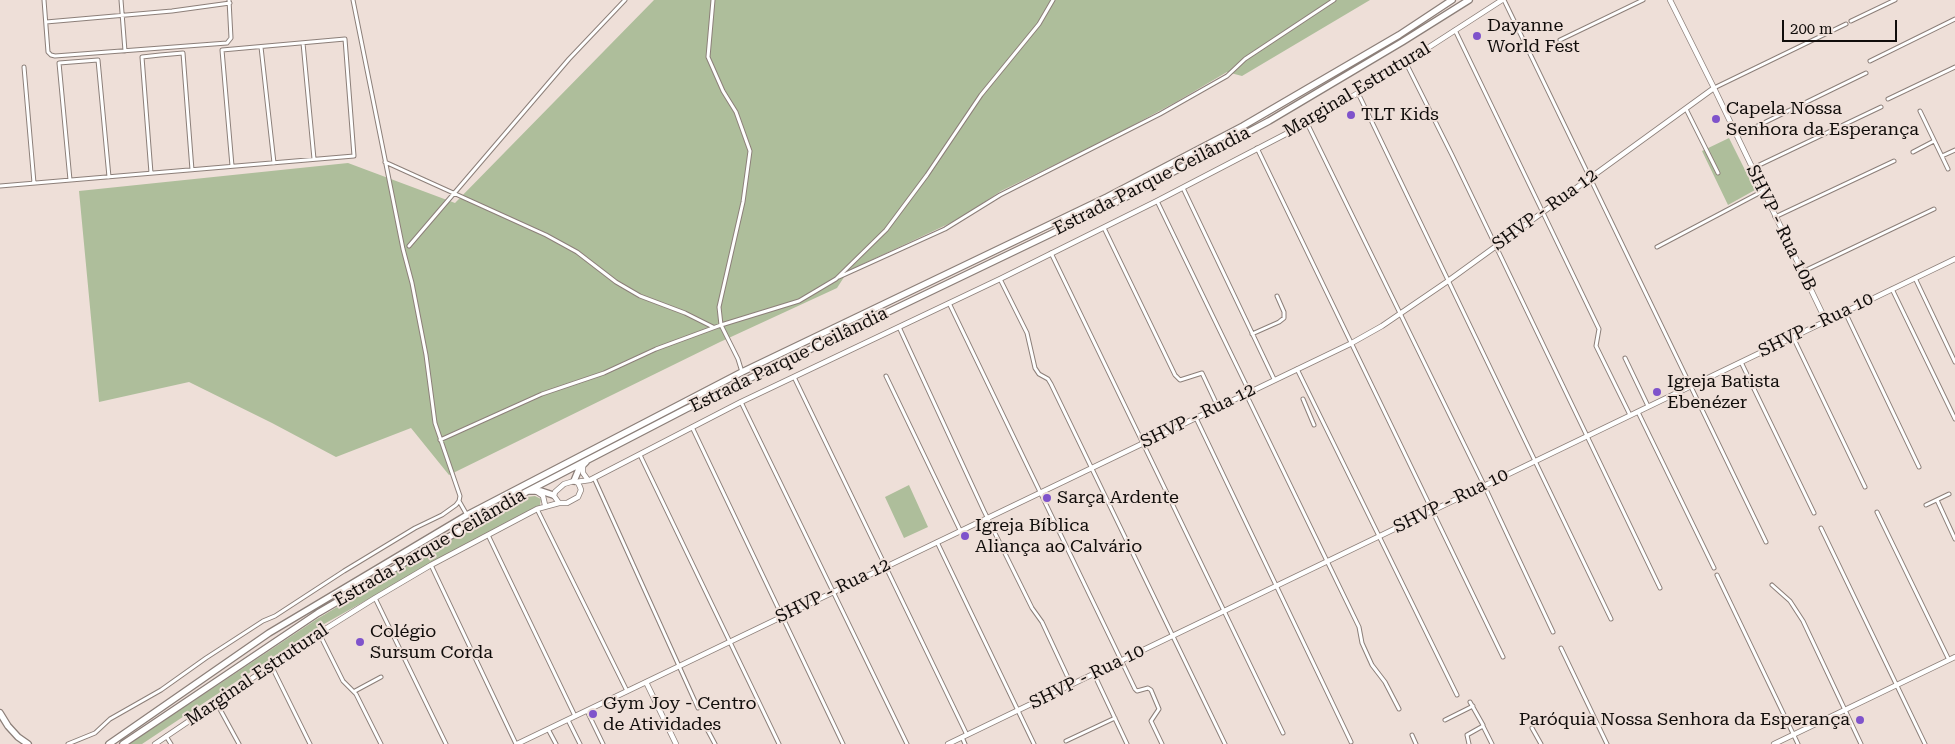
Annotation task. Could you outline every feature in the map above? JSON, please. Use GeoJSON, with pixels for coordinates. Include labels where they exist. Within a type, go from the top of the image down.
{"type":"FeatureCollection","features":[{"type":"Feature","properties":{"kind":"highway","name":"Estrada Parque Ceilândia"},"geometry":{"type":"LineString","coordinates":[[109,744],[269,633],[467,515],[742,372],[1107,197],[1243,126],[1452,0]]}},
{"type":"Feature","properties":{"kind":"highway","name":"Estrada Parque Ceilândia"},"geometry":{"type":"LineString","coordinates":[[123,744],[318,613],[526,492],[686,409],[1110,205],[1268,121],[1469,0]]}},
{"type":"Feature","properties":{"kind":"highway"},"geometry":{"type":"LineString","coordinates":[[575,482],[583,464],[591,458]]}},
{"type":"Feature","properties":{"kind":"highway"},"geometry":{"type":"LineString","coordinates":[[526,492],[534,491],[554,495]]}},
{"type":"Feature","properties":{"kind":"highway"},"geometry":{"type":"LineString","coordinates":[[0,713],[8,726],[28,744]]}},
{"type":"Feature","properties":{"kind":"highway"},"geometry":{"type":"LineString","coordinates":[[103,744],[116,739]]}},
{"type":"Feature","properties":{"kind":"street"},"geometry":{"type":"LineString","coordinates":[[44,0],[48,52],[50,55],[228,43],[231,38],[229,2],[46,22]]}},
{"type":"Feature","properties":{"kind":"street"},"geometry":{"type":"LineString","coordinates":[[121,0],[125,51]]}},
{"type":"Feature","properties":{"kind":"street"},"geometry":{"type":"LineString","coordinates":[[68,744],[94,733],[110,719],[161,690],[263,621],[275,616],[344,570],[415,528],[442,515],[459,501],[460,496],[435,423],[430,376],[412,283],[407,269],[353,0]]}},
{"type":"Feature","properties":{"kind":"street"},"geometry":{"type":"LineString","coordinates":[[409,246],[569,59],[626,0]]}},
{"type":"Feature","properties":{"kind":"street"},"geometry":{"type":"LineString","coordinates":[[713,0],[708,57],[736,112],[750,151],[743,202],[719,307],[721,325],[738,359],[742,372]]}},
{"type":"Feature","properties":{"kind":"street"},"geometry":{"type":"LineString","coordinates":[[836,279],[886,230],[928,175],[981,96],[1039,24],[1053,0]]}},
{"type":"Feature","properties":{"kind":"street"},"geometry":{"type":"LineString","coordinates":[[440,440],[542,394],[604,373],[656,350],[721,325],[800,301],[836,279],[945,229],[1000,195],[1116,136],[1227,76],[1245,59],[1334,0]]}},
{"type":"Feature","properties":{"kind":"street"},"geometry":{"type":"LineString","coordinates":[[1503,0],[1766,542]]}},
{"type":"Feature","properties":{"kind":"street","name":"Marginal Estrutural"},"geometry":{"type":"LineString","coordinates":[[575,482],[590,479],[741,402],[1157,201],[1358,93],[1503,0]]}},
{"type":"Feature","properties":{"kind":"street"},"geometry":{"type":"LineString","coordinates":[[1560,40],[1643,0]]}},
{"type":"Feature","properties":{"kind":"street","name":"SHVP - Rua 10B"},"geometry":{"type":"LineString","coordinates":[[1670,0],[1826,321]]}},
{"type":"Feature","properties":{"kind":"street"},"geometry":{"type":"LineString","coordinates":[[1851,21],[1895,0]]}},
{"type":"Feature","properties":{"kind":"street"},"geometry":{"type":"LineString","coordinates":[[1870,61],[1955,19]]}},
{"type":"Feature","properties":{"kind":"street"},"geometry":{"type":"LineString","coordinates":[[1714,88],[1846,24]]}},
{"type":"Feature","properties":{"kind":"street"},"geometry":{"type":"LineString","coordinates":[[1454,30],[1599,329],[1596,346],[1630,415]]}},
{"type":"Feature","properties":{"kind":"street"},"geometry":{"type":"LineString","coordinates":[[0,186],[354,156],[345,39],[222,50],[232,166]]}},
{"type":"Feature","properties":{"kind":"street"},"geometry":{"type":"LineString","coordinates":[[303,43],[314,159]]}},
{"type":"Feature","properties":{"kind":"street"},"geometry":{"type":"LineString","coordinates":[[261,46],[274,163]]}},
{"type":"Feature","properties":{"kind":"street"},"geometry":{"type":"LineString","coordinates":[[151,173],[142,57],[183,53],[192,170]]}},
{"type":"Feature","properties":{"kind":"street"},"geometry":{"type":"LineString","coordinates":[[70,180],[59,63],[98,60],[109,177]]}},
{"type":"Feature","properties":{"kind":"street"},"geometry":{"type":"LineString","coordinates":[[1406,62],[1660,588]]}},
{"type":"Feature","properties":{"kind":"street"},"geometry":{"type":"LineString","coordinates":[[24,67],[34,183]]}},
{"type":"Feature","properties":{"kind":"street"},"geometry":{"type":"LineString","coordinates":[[1888,99],[1955,67]]}},
{"type":"Feature","properties":{"kind":"street"},"geometry":{"type":"LineString","coordinates":[[1736,136],[1866,74]]}},
{"type":"Feature","properties":{"kind":"street","name":"SHVP - Rua 12"},"geometry":{"type":"LineString","coordinates":[[517,744],[936,541],[1350,344],[1448,281],[1714,88]]}},
{"type":"Feature","properties":{"kind":"street"},"geometry":{"type":"LineString","coordinates":[[1358,93],[1611,619]]}},
{"type":"Feature","properties":{"kind":"street"},"geometry":{"type":"LineString","coordinates":[[1685,108],[1718,173]]}},
{"type":"Feature","properties":{"kind":"street"},"geometry":{"type":"LineString","coordinates":[[1752,169],[1881,108]]}},
{"type":"Feature","properties":{"kind":"street"},"geometry":{"type":"LineString","coordinates":[[1920,111],[1948,169]]}},
{"type":"Feature","properties":{"kind":"street"},"geometry":{"type":"LineString","coordinates":[[1307,122],[1484,485],[1553,632]]}},
{"type":"Feature","properties":{"kind":"street"},"geometry":{"type":"LineString","coordinates":[[1913,152],[1934,141]]}},
{"type":"Feature","properties":{"kind":"street"},"geometry":{"type":"LineString","coordinates":[[1257,148],[1350,344],[1503,657]]}},
{"type":"Feature","properties":{"kind":"street"},"geometry":{"type":"LineString","coordinates":[[1942,156],[1955,150]]}},
{"type":"Feature","properties":{"kind":"street"},"geometry":{"type":"LineString","coordinates":[[1775,217],[1894,161]]}},
{"type":"Feature","properties":{"kind":"street"},"geometry":{"type":"LineString","coordinates":[[385,162],[546,235],[577,252],[616,282],[640,296],[685,313],[714,328]]}},
{"type":"Feature","properties":{"kind":"street"},"geometry":{"type":"LineString","coordinates":[[1182,187],[1274,379]]}},
{"type":"Feature","properties":{"kind":"street"},"geometry":{"type":"LineString","coordinates":[[1657,247],[1763,191]]}},
{"type":"Feature","properties":{"kind":"street"},"geometry":{"type":"LineString","coordinates":[[1157,201],[1359,628],[1362,643],[1372,665],[1399,709]]}},
{"type":"Feature","properties":{"kind":"street"},"geometry":{"type":"LineString","coordinates":[[1802,272],[1934,209]]}},
{"type":"Feature","properties":{"kind":"street"},"geometry":{"type":"LineString","coordinates":[[1104,228],[1175,375],[1180,380],[1202,373],[1218,407]]}},
{"type":"Feature","properties":{"kind":"street"},"geometry":{"type":"LineString","coordinates":[[1051,253],[1283,733]]}},
{"type":"Feature","properties":{"kind":"street","name":"SHVP - Rua 10"},"geometry":{"type":"LineString","coordinates":[[948,744],[1955,259]]}},
{"type":"Feature","properties":{"kind":"street"},"geometry":{"type":"LineString","coordinates":[[1000,278],[1027,333],[1035,368],[1039,374],[1048,379],[1052,384],[1225,744]]}},
{"type":"Feature","properties":{"kind":"street"},"geometry":{"type":"LineString","coordinates":[[1915,278],[1955,362]]}},
{"type":"Feature","properties":{"kind":"street"},"geometry":{"type":"LineString","coordinates":[[1892,289],[1955,419]]}},
{"type":"Feature","properties":{"kind":"street"},"geometry":{"type":"LineString","coordinates":[[1252,334],[1284,318],[1284,312],[1277,296]]}},
{"type":"Feature","properties":{"kind":"street"},"geometry":{"type":"LineString","coordinates":[[949,303],[1136,690],[1148,688],[1151,690],[1159,709],[1151,721],[1162,744]]}},
{"type":"Feature","properties":{"kind":"street"},"geometry":{"type":"LineString","coordinates":[[1845,311],[1919,467]]}},
{"type":"Feature","properties":{"kind":"street"},"geometry":{"type":"LineString","coordinates":[[899,327],[987,517],[1032,608],[1042,622],[1071,684]]}},
{"type":"Feature","properties":{"kind":"street"},"geometry":{"type":"LineString","coordinates":[[1793,336],[1865,487]]}},
{"type":"Feature","properties":{"kind":"street"},"geometry":{"type":"LineString","coordinates":[[1625,358],[1648,406]]}},
{"type":"Feature","properties":{"kind":"street"},"geometry":{"type":"LineString","coordinates":[[1741,362],[1814,512]]}},
{"type":"Feature","properties":{"kind":"street"},"geometry":{"type":"LineString","coordinates":[[1297,369],[1457,695]]}},
{"type":"Feature","properties":{"kind":"street"},"geometry":{"type":"LineString","coordinates":[[886,376],[960,530]]}},
{"type":"Feature","properties":{"kind":"street"},"geometry":{"type":"LineString","coordinates":[[794,377],[964,736],[965,744]]}},
{"type":"Feature","properties":{"kind":"street"},"geometry":{"type":"LineString","coordinates":[[1303,399],[1314,425]]}},
{"type":"Feature","properties":{"kind":"street"},"geometry":{"type":"LineString","coordinates":[[741,402],[907,744]]}},
{"type":"Feature","properties":{"kind":"street"},"geometry":{"type":"LineString","coordinates":[[1638,411],[1714,568]]}},
{"type":"Feature","properties":{"kind":"street"},"geometry":{"type":"LineString","coordinates":[[1196,417],[1351,742]]}},
{"type":"Feature","properties":{"kind":"street"},"geometry":{"type":"LineString","coordinates":[[1312,420],[1320,417]]}},
{"type":"Feature","properties":{"kind":"street"},"geometry":{"type":"LineString","coordinates":[[692,428],[843,744]]}},
{"type":"Feature","properties":{"kind":"street"},"geometry":{"type":"LineString","coordinates":[[640,454],[779,744]]}},
{"type":"Feature","properties":{"kind":"street"},"geometry":{"type":"LineString","coordinates":[[583,464],[583,472],[590,479],[698,708]]}},
{"type":"Feature","properties":{"kind":"street","name":"Marginal Estrutural"},"geometry":{"type":"LineString","coordinates":[[581,490],[590,479]]}},
{"type":"Feature","properties":{"kind":"street"},"geometry":{"type":"LineString","coordinates":[[575,482],[579,484],[581,490],[575,500],[567,503],[559,503],[554,495],[559,487],[575,482]]}},
{"type":"Feature","properties":{"kind":"street"},"geometry":{"type":"LineString","coordinates":[[534,491],[543,496],[544,505]]}},
{"type":"Feature","properties":{"kind":"street"},"geometry":{"type":"LineString","coordinates":[[1926,505],[1949,494]]}},
{"type":"Feature","properties":{"kind":"street","name":"Marginal Estrutural"},"geometry":{"type":"LineString","coordinates":[[155,744],[319,633],[431,565],[538,509],[554,495]]}},
{"type":"Feature","properties":{"kind":"street"},"geometry":{"type":"LineString","coordinates":[[1937,500],[1955,539]]}},
{"type":"Feature","properties":{"kind":"street"},"geometry":{"type":"LineString","coordinates":[[459,501],[467,515]]}},
{"type":"Feature","properties":{"kind":"street","name":"Marginal Estrutural"},"geometry":{"type":"LineString","coordinates":[[544,505],[559,503]]}},
{"type":"Feature","properties":{"kind":"street"},"geometry":{"type":"LineString","coordinates":[[538,509],[627,691]]}},
{"type":"Feature","properties":{"kind":"street"},"geometry":{"type":"LineString","coordinates":[[1878,512],[1949,660]]}},
{"type":"Feature","properties":{"kind":"street"},"geometry":{"type":"LineString","coordinates":[[1821,528],[1898,684],[1925,744]]}},
{"type":"Feature","properties":{"kind":"street"},"geometry":{"type":"LineString","coordinates":[[488,535],[575,716]]}},
{"type":"Feature","properties":{"kind":"street"},"geometry":{"type":"LineString","coordinates":[[936,541],[1034,744]]}},
{"type":"Feature","properties":{"kind":"street"},"geometry":{"type":"LineString","coordinates":[[431,565],[517,744]]}},
{"type":"Feature","properties":{"kind":"street"},"geometry":{"type":"LineString","coordinates":[[1717,575],[1798,744]]}},
{"type":"Feature","properties":{"kind":"street"},"geometry":{"type":"LineString","coordinates":[[1772,585],[1790,601],[1799,614],[1862,744]]}},
{"type":"Feature","properties":{"kind":"street"},"geometry":{"type":"LineString","coordinates":[[376,598],[446,744]]}},
{"type":"Feature","properties":{"kind":"street"},"geometry":{"type":"LineString","coordinates":[[319,633],[343,681],[354,691],[381,744]]}},
{"type":"Feature","properties":{"kind":"street"},"geometry":{"type":"LineString","coordinates":[[1561,648],[1607,744]]}},
{"type":"Feature","properties":{"kind":"street"},"geometry":{"type":"LineString","coordinates":[[1774,744],[1955,657]]}},
{"type":"Feature","properties":{"kind":"street"},"geometry":{"type":"LineString","coordinates":[[271,665],[310,744]]}},
{"type":"Feature","properties":{"kind":"street"},"geometry":{"type":"LineString","coordinates":[[1094,674],[1127,744]]}},
{"type":"Feature","properties":{"kind":"street"},"geometry":{"type":"LineString","coordinates":[[354,691],[381,677]]}},
{"type":"Feature","properties":{"kind":"street"},"geometry":{"type":"LineString","coordinates":[[646,682],[676,744]]}},
{"type":"Feature","properties":{"kind":"street"},"geometry":{"type":"LineString","coordinates":[[216,702],[239,744]]}},
{"type":"Feature","properties":{"kind":"street"},"geometry":{"type":"LineString","coordinates":[[1470,702],[1492,744]]}},
{"type":"Feature","properties":{"kind":"street"},"geometry":{"type":"LineString","coordinates":[[1445,720],[1473,706]]}},
{"type":"Feature","properties":{"kind":"street"},"geometry":{"type":"LineString","coordinates":[[587,710],[604,744]]}},
{"type":"Feature","properties":{"kind":"street"},"geometry":{"type":"LineString","coordinates":[[1066,740],[1115,718]]}},
{"type":"Feature","properties":{"kind":"street"},"geometry":{"type":"LineString","coordinates":[[568,720],[580,744]]}},
{"type":"Feature","properties":{"kind":"street"},"geometry":{"type":"LineString","coordinates":[[1468,744],[1467,735],[1483,726]]}},
{"type":"Feature","properties":{"kind":"street"},"geometry":{"type":"LineString","coordinates":[[1532,728],[1541,744]]}},
{"type":"Feature","properties":{"kind":"street"},"geometry":{"type":"LineString","coordinates":[[548,729],[556,744]]}},
{"type":"Feature","properties":{"kind":"street"},"geometry":{"type":"LineString","coordinates":[[707,729],[715,744]]}},
{"type":"Feature","properties":{"kind":"street"},"geometry":{"type":"LineString","coordinates":[[1412,735],[1416,744]]}},
{"type":"Feature","properties":{"kind":"street"},"geometry":{"type":"LineString","coordinates":[[166,736],[171,744]]}},
{"type":"Feature","properties":{"kind":"green space"},"geometry":{"type":"Polygon","coordinates":[[[654,0],[1370,0],[1242,76],[1227,72],[1115,135],[1001,191],[959,219],[848,271],[837,288],[720,342],[449,475],[411,428],[336,457],[189,382],[99,402],[79,191],[348,163],[455,203],[654,0]]]}},
{"type":"Feature","properties":{"kind":"green space"},"geometry":{"type":"Polygon","coordinates":[[[1729,138],[1755,190],[1728,205],[1702,151],[1729,138]]]}},
{"type":"Feature","properties":{"kind":"green space"},"geometry":{"type":"Polygon","coordinates":[[[909,485],[928,527],[904,538],[885,497],[909,485]]]}},
{"type":"Feature","properties":{"kind":"green space"},"geometry":{"type":"Polygon","coordinates":[[[535,496],[541,499],[540,505],[317,628],[142,744],[129,744],[317,619],[460,534],[527,497],[535,496]]]}},
{"type":"Feature","properties":{"kind":"place","name":"Dayanne World Fest"},"geometry":{"type":"Point","coordinates":[1477,36]}},
{"type":"Feature","properties":{"kind":"place","name":"TLT Kids"},"geometry":{"type":"Point","coordinates":[1351,115]}},
{"type":"Feature","properties":{"kind":"place","name":"Capela Nossa Senhora da Esperança"},"geometry":{"type":"Point","coordinates":[1716,119]}},
{"type":"Feature","properties":{"kind":"place","name":"Igreja Batista Ebenézer"},"geometry":{"type":"Point","coordinates":[1657,392]}},
{"type":"Feature","properties":{"kind":"place","name":"Sarça Ardente"},"geometry":{"type":"Point","coordinates":[1047,498]}},
{"type":"Feature","properties":{"kind":"place","name":"Igreja Bíblica Aliança ao Calvário"},"geometry":{"type":"Point","coordinates":[965,536]}},
{"type":"Feature","properties":{"kind":"place","name":"Colégio Sursum Corda"},"geometry":{"type":"Point","coordinates":[360,642]}},
{"type":"Feature","properties":{"kind":"place","name":"Gym Joy - Centro de Atividades"},"geometry":{"type":"Point","coordinates":[593,714]}},
{"type":"Feature","properties":{"kind":"place","name":"Paróquia Nossa Senhora da Esperança"},"geometry":{"type":"Point","coordinates":[1860,720]}}]}
